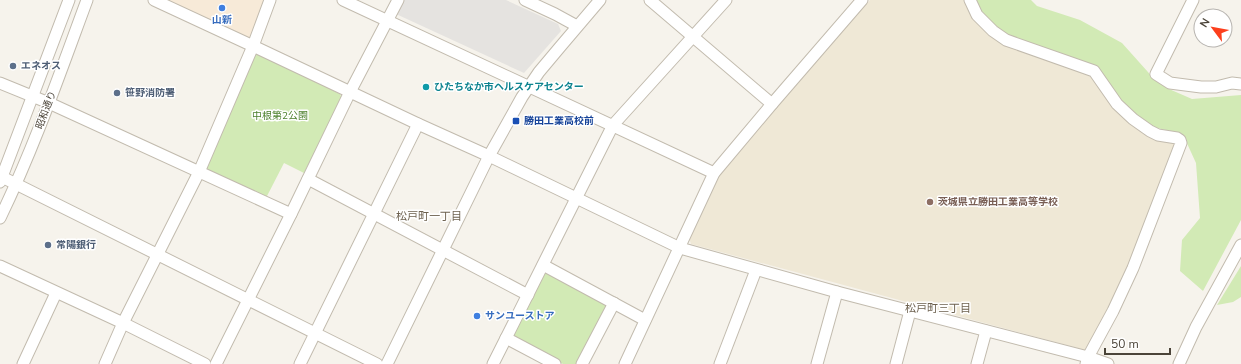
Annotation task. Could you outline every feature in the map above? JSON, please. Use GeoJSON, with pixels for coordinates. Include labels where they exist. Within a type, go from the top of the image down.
{"type":"FeatureCollection","features":[{"type":"Feature","properties":{"kind":"street","name":"昭和通り"},"geometry":{"type":"LineString","coordinates":[[1,178],[70,0]]}},
{"type":"Feature","properties":{"kind":"street","name":"昭和通り"},"geometry":{"type":"LineString","coordinates":[[0,218],[17,183],[49,103],[87,0]]}},
{"type":"Feature","properties":{"kind":"street"},"geometry":{"type":"LineString","coordinates":[[154,0],[489,156],[680,248],[837,292],[986,331],[1087,361],[1108,364]]}},
{"type":"Feature","properties":{"kind":"street"},"geometry":{"type":"LineString","coordinates":[[105,364],[123,324],[199,172],[253,46],[270,0]]}},
{"type":"Feature","properties":{"kind":"street"},"geometry":{"type":"LineString","coordinates":[[343,0],[714,172]]}},
{"type":"Feature","properties":{"kind":"street"},"geometry":{"type":"LineString","coordinates":[[216,364],[249,300],[350,92],[398,0]]}},
{"type":"Feature","properties":{"kind":"street"},"geometry":{"type":"LineString","coordinates":[[525,0],[577,26]]}},
{"type":"Feature","properties":{"kind":"street"},"geometry":{"type":"LineString","coordinates":[[387,364],[489,156],[522,97],[529,86],[577,26],[600,0]]}},
{"type":"Feature","properties":{"kind":"street"},"geometry":{"type":"LineString","coordinates":[[650,0],[772,104]]}},
{"type":"Feature","properties":{"kind":"street"},"geometry":{"type":"LineString","coordinates":[[493,364],[613,125],[726,0]]}},
{"type":"Feature","properties":{"kind":"street"},"geometry":{"type":"LineString","coordinates":[[970,0],[977,14],[993,31],[1006,40],[1094,71],[1117,104],[1133,119],[1150,131],[1158,135],[1177,138],[1181,143],[1133,268],[1087,361]]}},
{"type":"Feature","properties":{"kind":"street"},"geometry":{"type":"LineString","coordinates":[[1193,0],[1156,74],[1170,83],[1200,87],[1216,87],[1232,83],[1241,84]]}},
{"type":"Feature","properties":{"kind":"street"},"geometry":{"type":"LineString","coordinates":[[624,364],[680,248],[714,172],[856,2]]}},
{"type":"Feature","properties":{"kind":"street"},"geometry":{"type":"LineString","coordinates":[[0,83],[49,103],[291,214]]}},
{"type":"Feature","properties":{"kind":"street"},"geometry":{"type":"LineString","coordinates":[[300,364],[418,124]]}},
{"type":"Feature","properties":{"kind":"street"},"geometry":{"type":"LineString","coordinates":[[1,178],[17,183],[315,334],[378,364]]}},
{"type":"Feature","properties":{"kind":"street"},"geometry":{"type":"LineString","coordinates":[[308,179],[528,296]]}},
{"type":"Feature","properties":{"kind":"street"},"geometry":{"type":"LineString","coordinates":[[1179,364],[1196,327],[1241,245]]}},
{"type":"Feature","properties":{"kind":"street"},"geometry":{"type":"LineString","coordinates":[[543,265],[645,320]]}},
{"type":"Feature","properties":{"kind":"street"},"geometry":{"type":"LineString","coordinates":[[0,266],[205,364]]}},
{"type":"Feature","properties":{"kind":"street"},"geometry":{"type":"LineString","coordinates":[[720,364],[756,270]]}},
{"type":"Feature","properties":{"kind":"street"},"geometry":{"type":"LineString","coordinates":[[816,364],[837,292]]}},
{"type":"Feature","properties":{"kind":"street"},"geometry":{"type":"LineString","coordinates":[[23,364],[56,293]]}},
{"type":"Feature","properties":{"kind":"street"},"geometry":{"type":"LineString","coordinates":[[582,364],[614,303]]}},
{"type":"Feature","properties":{"kind":"street"},"geometry":{"type":"LineString","coordinates":[[896,364],[910,311]]}},
{"type":"Feature","properties":{"kind":"street"},"geometry":{"type":"LineString","coordinates":[[977,364],[986,331]]}},
{"type":"Feature","properties":{"kind":"street"},"geometry":{"type":"LineString","coordinates":[[506,338],[555,364]]}},
{"type":"Feature","properties":{"kind":"shaded area","name":"山新"},"geometry":{"type":"Polygon","coordinates":[[[166,0],[266,0],[254,36],[248,39],[166,0]]]}},
{"type":"Feature","properties":{"kind":"shaded area"},"geometry":{"type":"Polygon","coordinates":[[[404,0],[506,0],[558,24],[561,31],[524,73],[396,14],[399,5],[404,0]]]}},
{"type":"Feature","properties":{"kind":"shaded area","name":"茨城県立勝田工業高等学校"},"geometry":{"type":"Polygon","coordinates":[[[870,0],[964,0],[967,7],[979,22],[1091,74],[1131,124],[1142,133],[1152,138],[1173,142],[1177,146],[1122,282],[1089,347],[1085,350],[691,244],[689,238],[719,174],[870,0]]]}},
{"type":"Feature","properties":{"kind":"green space"},"geometry":{"type":"Polygon","coordinates":[[[976,0],[1031,0],[1037,6],[1080,20],[1122,43],[1156,81],[1169,89],[1192,99],[1241,95],[1241,220],[1203,291],[1180,271],[1182,240],[1200,218],[1196,163],[1185,139],[1179,133],[1153,127],[1136,114],[1121,100],[1098,67],[1008,36],[994,27],[981,14],[976,0]]]}},
{"type":"Feature","properties":{"kind":"green space","name":"中根第2公園"},"geometry":{"type":"Polygon","coordinates":[[[260,53],[340,94],[342,98],[304,173],[284,163],[266,198],[206,169],[256,54],[260,53]]]}},
{"type":"Feature","properties":{"kind":"green space"},"geometry":{"type":"Polygon","coordinates":[[[1241,266],[1241,297],[1233,302],[1217,305],[1241,266]]]}},
{"type":"Feature","properties":{"kind":"green space"},"geometry":{"type":"Polygon","coordinates":[[[545,272],[608,305],[577,364],[563,364],[511,336],[545,272]]]}},
{"type":"Feature","properties":{"kind":"place","name":"山新"},"geometry":{"type":"Point","coordinates":[222,8]}},
{"type":"Feature","properties":{"kind":"place","name":"エネオス"},"geometry":{"type":"Point","coordinates":[13,66]}},
{"type":"Feature","properties":{"kind":"place","name":"ひたちなか市ヘルスケアセンター"},"geometry":{"type":"Point","coordinates":[426,87]}},
{"type":"Feature","properties":{"kind":"place","name":"笹野消防署"},"geometry":{"type":"Point","coordinates":[117,93]}},
{"type":"Feature","properties":{"kind":"place","name":"勝田工業高校前"},"geometry":{"type":"Point","coordinates":[516,121]}},
{"type":"Feature","properties":{"kind":"place","name":"茨城県立勝田工業高等学校"},"geometry":{"type":"Point","coordinates":[930,202]}},
{"type":"Feature","properties":{"kind":"place","name":"常陽銀行"},"geometry":{"type":"Point","coordinates":[48,245]}},
{"type":"Feature","properties":{"kind":"place","name":"サンユーストア"},"geometry":{"type":"Point","coordinates":[477,316]}},
{"type":"Feature","properties":{"kind":"district","name":"松戸町一丁目"},"geometry":{"type":"Point","coordinates":[429,216]}},
{"type":"Feature","properties":{"kind":"district","name":"松戸町三丁目"},"geometry":{"type":"Point","coordinates":[938,308]}}]}
